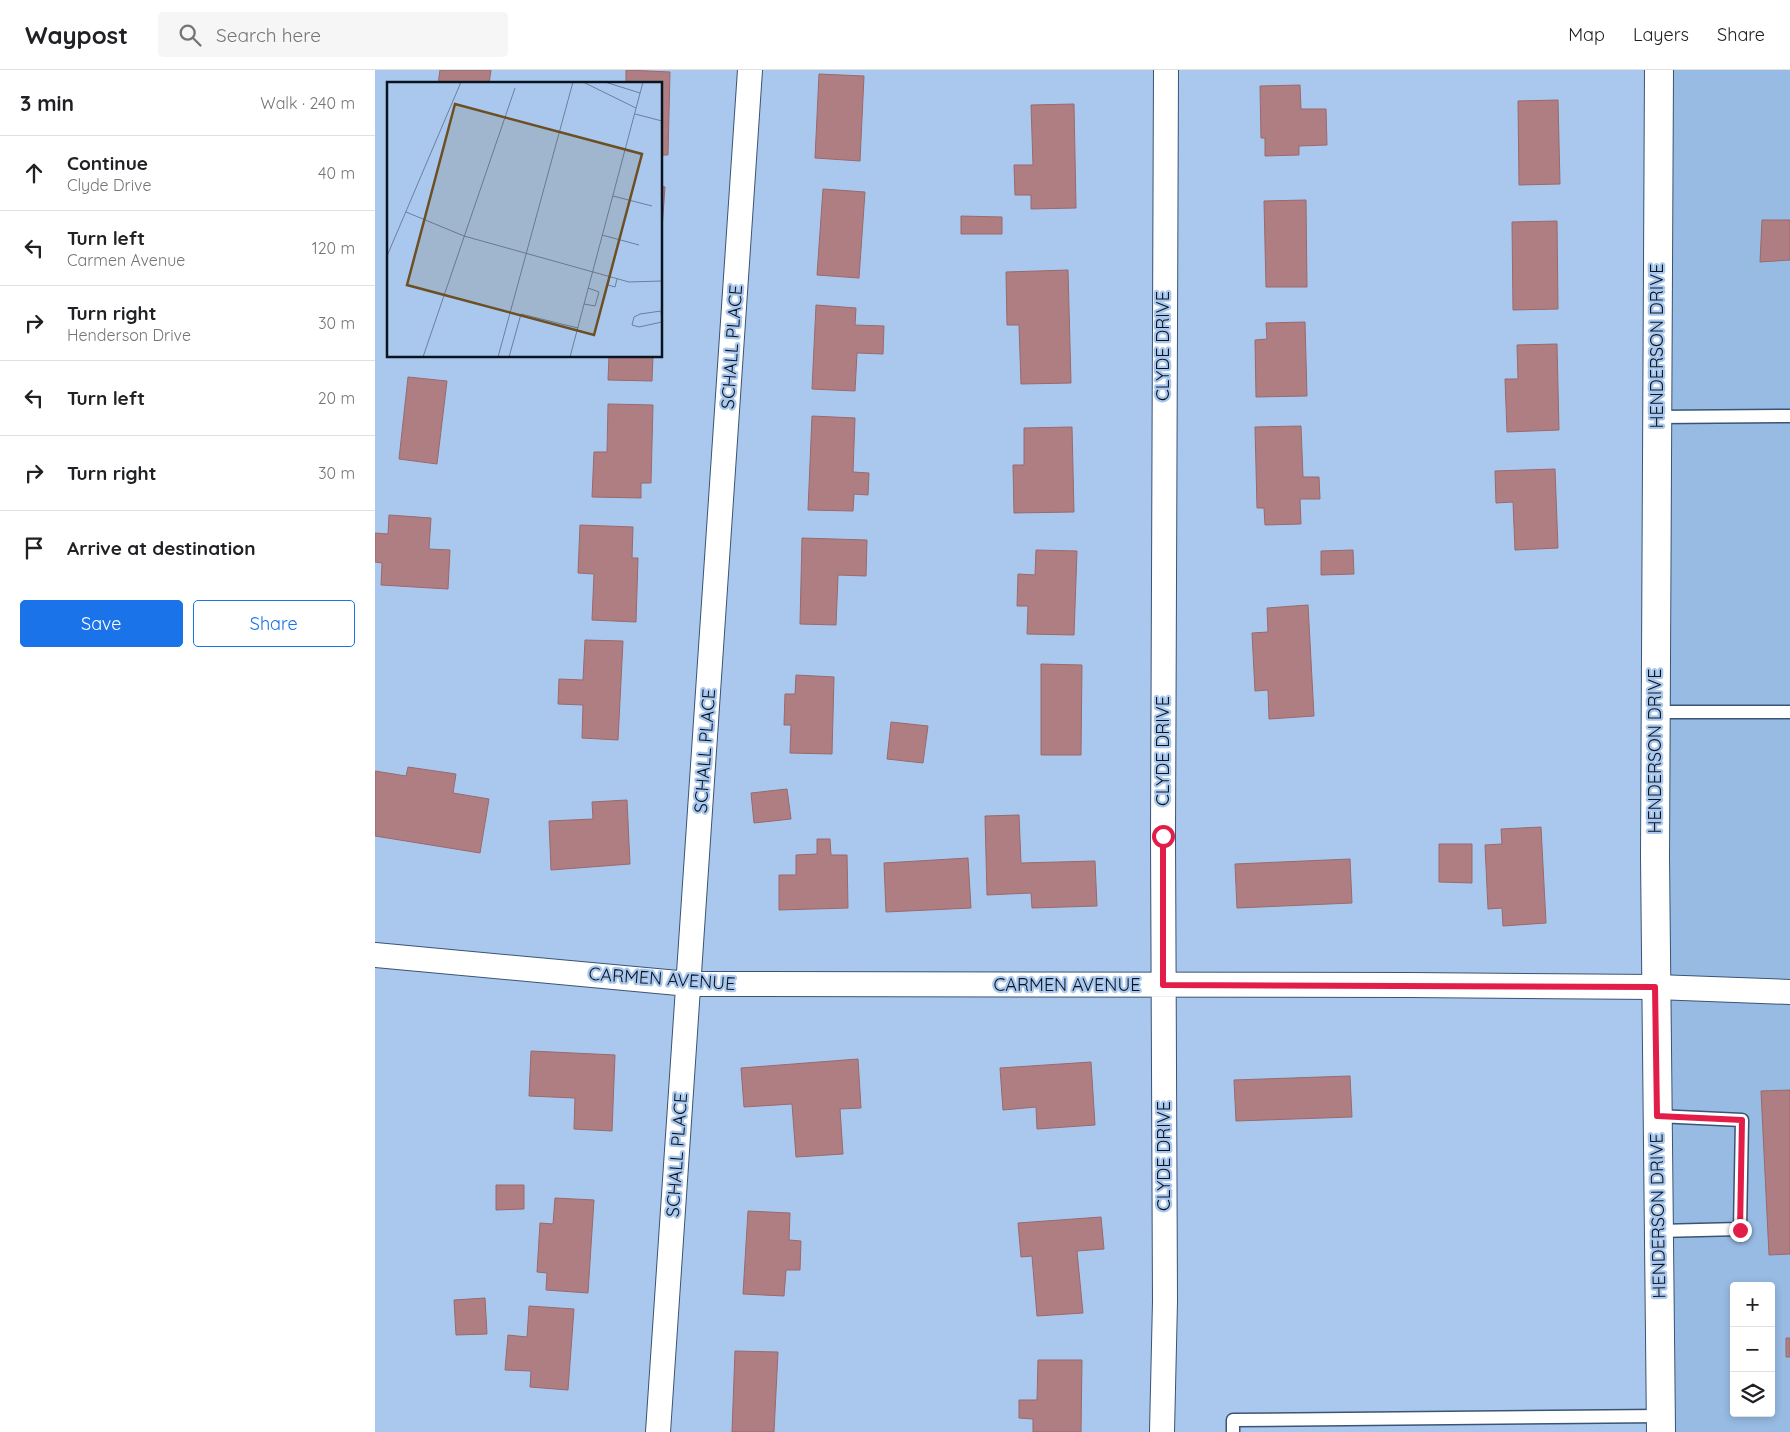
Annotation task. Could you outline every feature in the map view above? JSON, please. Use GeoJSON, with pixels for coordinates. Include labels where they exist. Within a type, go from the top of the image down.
{"type":"FeatureCollection","features":[{"type":"Feature","properties":{"kind":"main road","name":"HENDERSON DRIVE"},"geometry":{"type":"LineString","coordinates":[[1659,70],[1655,987],[1661,1424]]}},
{"type":"Feature","properties":{"kind":"street","name":"SCHALL PLACE"},"geometry":{"type":"LineString","coordinates":[[658,1432],[750,70]]}},
{"type":"Feature","properties":{"kind":"street","name":"CLYDE DRIVE"},"geometry":{"type":"LineString","coordinates":[[1162,1432],[1165,1301],[1163,985],[1165,70]]}},
{"type":"Feature","properties":{"kind":"street","name":"CARMEN AVENUE"},"geometry":{"type":"LineString","coordinates":[[375,955],[689,984],[1655,987],[1790,992]]}},
{"type":"Feature","properties":{"kind":"lane"},"geometry":{"type":"LineString","coordinates":[[1657,416],[1790,416]]}},
{"type":"Feature","properties":{"kind":"lane"},"geometry":{"type":"LineString","coordinates":[[1656,712],[1790,712]]}},
{"type":"Feature","properties":{"kind":"lane"},"geometry":{"type":"LineString","coordinates":[[1657,1116],[1742,1120],[1740,1230],[1659,1231]]}},
{"type":"Feature","properties":{"kind":"lane"},"geometry":{"type":"LineString","coordinates":[[1233,1432],[1233,1420],[1661,1424]]}},
{"type":"Feature","properties":{"kind":"shaded area"},"geometry":{"type":"Polygon","coordinates":[[[1659,70],[1790,70],[1790,1432],[1661,1432],[1659,70]]]}},
{"type":"Feature","properties":{"kind":"building"},"geometry":{"type":"Polygon","coordinates":[[[440,70],[491,70],[489,82],[438,82],[440,70]]]}},
{"type":"Feature","properties":{"kind":"building"},"geometry":{"type":"Polygon","coordinates":[[[626,70],[670,72],[668,155],[663,155],[663,82],[626,82],[626,70]]]}},
{"type":"Feature","properties":{"kind":"building"},"geometry":{"type":"Polygon","coordinates":[[[819,74],[864,76],[860,161],[815,158],[819,74]]]}},
{"type":"Feature","properties":{"kind":"building"},"geometry":{"type":"Polygon","coordinates":[[[1300,85],[1301,109],[1326,109],[1327,145],[1299,146],[1299,155],[1265,156],[1265,138],[1261,138],[1260,86],[1300,85]]]}},
{"type":"Feature","properties":{"kind":"building"},"geometry":{"type":"Polygon","coordinates":[[[1558,100],[1560,184],[1519,185],[1518,101],[1558,100]]]}},
{"type":"Feature","properties":{"kind":"building"},"geometry":{"type":"Polygon","coordinates":[[[1074,104],[1076,208],[1031,209],[1031,195],[1015,195],[1014,165],[1033,165],[1031,105],[1074,104]]]}},
{"type":"Feature","properties":{"kind":"building"},"geometry":{"type":"Polygon","coordinates":[[[663,186],[665,187],[663,215],[663,186]]]}},
{"type":"Feature","properties":{"kind":"building"},"geometry":{"type":"Polygon","coordinates":[[[823,189],[865,192],[859,278],[817,275],[823,189]]]}},
{"type":"Feature","properties":{"kind":"building"},"geometry":{"type":"Polygon","coordinates":[[[1306,200],[1307,287],[1266,287],[1264,201],[1306,200]]]}},
{"type":"Feature","properties":{"kind":"building"},"geometry":{"type":"Polygon","coordinates":[[[961,216],[1002,217],[1002,234],[961,234],[961,216]]]}},
{"type":"Feature","properties":{"kind":"building"},"geometry":{"type":"Polygon","coordinates":[[[1762,220],[1790,220],[1790,260],[1760,262],[1762,220]]]}},
{"type":"Feature","properties":{"kind":"building"},"geometry":{"type":"Polygon","coordinates":[[[1557,221],[1558,309],[1513,310],[1512,222],[1557,221]]]}},
{"type":"Feature","properties":{"kind":"building"},"geometry":{"type":"Polygon","coordinates":[[[1068,270],[1071,383],[1021,384],[1019,325],[1007,325],[1006,272],[1068,270]]]}},
{"type":"Feature","properties":{"kind":"building"},"geometry":{"type":"Polygon","coordinates":[[[816,305],[856,308],[855,325],[884,326],[883,354],[857,353],[855,391],[812,389],[816,305]]]}},
{"type":"Feature","properties":{"kind":"building"},"geometry":{"type":"Polygon","coordinates":[[[1305,322],[1307,396],[1256,397],[1255,340],[1267,339],[1266,323],[1305,322]]]}},
{"type":"Feature","properties":{"kind":"building"},"geometry":{"type":"Polygon","coordinates":[[[1557,344],[1559,430],[1507,432],[1505,379],[1518,379],[1517,345],[1557,344]]]}},
{"type":"Feature","properties":{"kind":"building"},"geometry":{"type":"Polygon","coordinates":[[[609,358],[653,358],[652,381],[608,380],[609,358]]]}},
{"type":"Feature","properties":{"kind":"building"},"geometry":{"type":"Polygon","coordinates":[[[408,377],[447,381],[437,464],[399,459],[408,377]]]}},
{"type":"Feature","properties":{"kind":"building"},"geometry":{"type":"Polygon","coordinates":[[[608,404],[653,405],[651,483],[641,483],[641,498],[592,497],[594,452],[607,452],[608,404]]]}},
{"type":"Feature","properties":{"kind":"building"},"geometry":{"type":"Polygon","coordinates":[[[812,416],[855,418],[853,472],[869,473],[868,495],[854,494],[853,511],[808,510],[812,416]]]}},
{"type":"Feature","properties":{"kind":"building"},"geometry":{"type":"Polygon","coordinates":[[[1301,426],[1303,477],[1319,477],[1320,499],[1300,499],[1301,524],[1265,525],[1264,508],[1257,508],[1255,427],[1301,426]]]}},
{"type":"Feature","properties":{"kind":"building"},"geometry":{"type":"Polygon","coordinates":[[[1072,427],[1074,512],[1014,513],[1013,465],[1024,465],[1024,428],[1072,427]]]}},
{"type":"Feature","properties":{"kind":"building"},"geometry":{"type":"Polygon","coordinates":[[[1555,469],[1558,548],[1515,550],[1513,502],[1496,503],[1495,471],[1555,469]]]}},
{"type":"Feature","properties":{"kind":"building"},"geometry":{"type":"Polygon","coordinates":[[[389,515],[431,518],[429,549],[450,550],[448,589],[381,585],[382,563],[375,562],[375,533],[388,534],[389,515]]]}},
{"type":"Feature","properties":{"kind":"building"},"geometry":{"type":"Polygon","coordinates":[[[580,525],[633,527],[632,558],[638,558],[636,622],[592,620],[594,574],[578,573],[580,525]]]}},
{"type":"Feature","properties":{"kind":"building"},"geometry":{"type":"Polygon","coordinates":[[[802,538],[867,540],[866,576],[838,575],[836,625],[800,624],[802,538]]]}},
{"type":"Feature","properties":{"kind":"building"},"geometry":{"type":"Polygon","coordinates":[[[1036,550],[1077,551],[1074,635],[1027,634],[1028,606],[1017,606],[1018,574],[1035,575],[1036,550]]]}},
{"type":"Feature","properties":{"kind":"building"},"geometry":{"type":"Polygon","coordinates":[[[1353,550],[1354,574],[1321,575],[1321,551],[1353,550]]]}},
{"type":"Feature","properties":{"kind":"building"},"geometry":{"type":"Polygon","coordinates":[[[1308,605],[1314,716],[1269,719],[1268,690],[1255,691],[1252,633],[1268,632],[1267,608],[1308,605]]]}},
{"type":"Feature","properties":{"kind":"building"},"geometry":{"type":"Polygon","coordinates":[[[585,640],[623,641],[618,740],[582,738],[583,705],[558,704],[559,679],[583,680],[585,640]]]}},
{"type":"Feature","properties":{"kind":"building"},"geometry":{"type":"Polygon","coordinates":[[[1041,664],[1082,665],[1081,755],[1041,755],[1041,664]]]}},
{"type":"Feature","properties":{"kind":"building"},"geometry":{"type":"Polygon","coordinates":[[[796,675],[834,677],[832,754],[790,753],[791,725],[784,725],[785,694],[795,694],[796,675]]]}},
{"type":"Feature","properties":{"kind":"building"},"geometry":{"type":"Polygon","coordinates":[[[891,722],[928,726],[923,763],[887,759],[891,722]]]}},
{"type":"Feature","properties":{"kind":"building"},"geometry":{"type":"Polygon","coordinates":[[[408,767],[456,774],[453,793],[489,799],[480,853],[375,836],[375,771],[406,776],[408,767]]]}},
{"type":"Feature","properties":{"kind":"building"},"geometry":{"type":"Polygon","coordinates":[[[787,789],[791,819],[754,823],[751,793],[787,789]]]}},
{"type":"Feature","properties":{"kind":"building"},"geometry":{"type":"Polygon","coordinates":[[[627,800],[630,864],[551,870],[549,821],[593,819],[592,802],[627,800]]]}},
{"type":"Feature","properties":{"kind":"building"},"geometry":{"type":"Polygon","coordinates":[[[1019,815],[1021,863],[1095,861],[1097,906],[1032,908],[1031,893],[987,895],[985,816],[1019,815]]]}},
{"type":"Feature","properties":{"kind":"building"},"geometry":{"type":"Polygon","coordinates":[[[1541,827],[1546,923],[1503,926],[1502,908],[1488,909],[1485,845],[1502,844],[1501,829],[1541,827]]]}},
{"type":"Feature","properties":{"kind":"building"},"geometry":{"type":"Polygon","coordinates":[[[817,839],[830,839],[831,855],[847,855],[848,908],[779,910],[779,875],[796,875],[796,855],[817,854],[817,839]]]}},
{"type":"Feature","properties":{"kind":"building"},"geometry":{"type":"Polygon","coordinates":[[[1439,844],[1472,844],[1472,883],[1439,882],[1439,844]]]}},
{"type":"Feature","properties":{"kind":"building"},"geometry":{"type":"Polygon","coordinates":[[[968,858],[971,908],[886,912],[884,863],[968,858]]]}},
{"type":"Feature","properties":{"kind":"building"},"geometry":{"type":"Polygon","coordinates":[[[1350,859],[1352,903],[1237,908],[1235,864],[1350,859]]]}},
{"type":"Feature","properties":{"kind":"building"},"geometry":{"type":"Polygon","coordinates":[[[531,1051],[615,1055],[612,1131],[574,1129],[575,1098],[529,1096],[531,1051]]]}},
{"type":"Feature","properties":{"kind":"building"},"geometry":{"type":"Polygon","coordinates":[[[858,1059],[861,1108],[840,1109],[843,1154],[796,1157],[792,1104],[744,1107],[741,1068],[858,1059]]]}},
{"type":"Feature","properties":{"kind":"building"},"geometry":{"type":"Polygon","coordinates":[[[1091,1062],[1095,1125],[1037,1129],[1036,1107],[1003,1110],[1000,1068],[1091,1062]]]}},
{"type":"Feature","properties":{"kind":"building"},"geometry":{"type":"Polygon","coordinates":[[[1350,1076],[1352,1117],[1236,1121],[1234,1080],[1350,1076]]]}},
{"type":"Feature","properties":{"kind":"building"},"geometry":{"type":"Polygon","coordinates":[[[1790,1090],[1790,1254],[1769,1255],[1761,1091],[1790,1090]]]}},
{"type":"Feature","properties":{"kind":"building"},"geometry":{"type":"Polygon","coordinates":[[[496,1185],[524,1185],[524,1209],[496,1210],[496,1185]]]}},
{"type":"Feature","properties":{"kind":"building"},"geometry":{"type":"Polygon","coordinates":[[[555,1198],[594,1200],[588,1293],[546,1290],[547,1273],[537,1272],[540,1223],[553,1224],[555,1198]]]}},
{"type":"Feature","properties":{"kind":"building"},"geometry":{"type":"Polygon","coordinates":[[[748,1211],[790,1213],[789,1240],[801,1241],[800,1270],[786,1270],[784,1296],[743,1294],[748,1211]]]}},
{"type":"Feature","properties":{"kind":"building"},"geometry":{"type":"Polygon","coordinates":[[[1101,1217],[1104,1249],[1077,1251],[1083,1313],[1037,1316],[1032,1256],[1021,1257],[1018,1223],[1101,1217]]]}},
{"type":"Feature","properties":{"kind":"building"},"geometry":{"type":"Polygon","coordinates":[[[485,1298],[487,1334],[456,1335],[454,1300],[485,1298]]]}},
{"type":"Feature","properties":{"kind":"building"},"geometry":{"type":"Polygon","coordinates":[[[529,1306],[574,1309],[568,1390],[530,1387],[531,1371],[505,1370],[508,1335],[527,1337],[529,1306]]]}},
{"type":"Feature","properties":{"kind":"building"},"geometry":{"type":"Polygon","coordinates":[[[1786,1338],[1790,1338],[1790,1357],[1786,1357],[1786,1338]]]}},
{"type":"Feature","properties":{"kind":"building"},"geometry":{"type":"Polygon","coordinates":[[[735,1351],[778,1352],[774,1432],[732,1432],[735,1351]]]}},
{"type":"Feature","properties":{"kind":"building"},"geometry":{"type":"Polygon","coordinates":[[[1038,1360],[1082,1360],[1081,1432],[1033,1432],[1033,1419],[1019,1418],[1019,1400],[1037,1400],[1038,1360]]]}},
{"type":"Feature","properties":{"kind":"route"},"geometry":{"type":"LineString","coordinates":[[1163,836],[1163,985],[1655,987],[1657,1116],[1742,1120],[1740,1230]]}}]}
